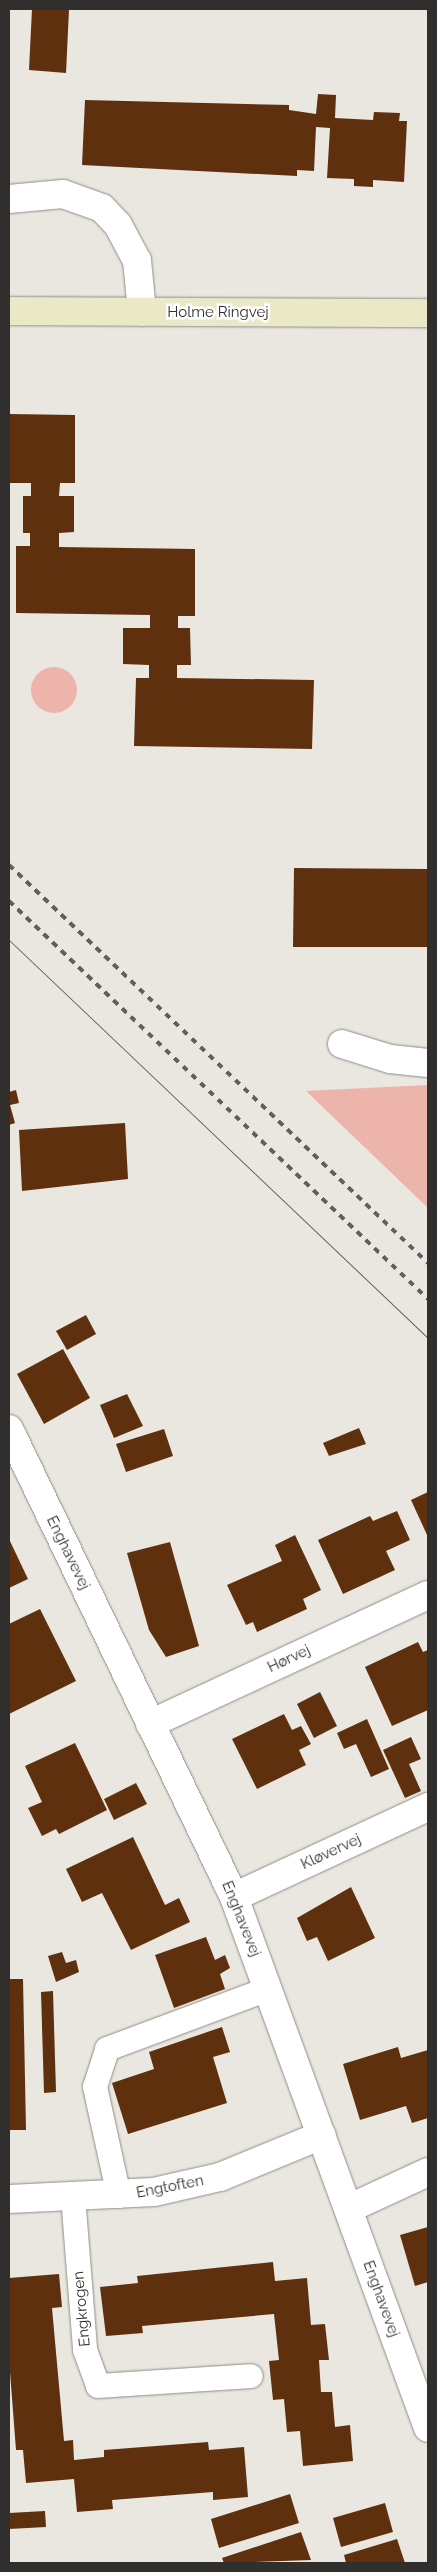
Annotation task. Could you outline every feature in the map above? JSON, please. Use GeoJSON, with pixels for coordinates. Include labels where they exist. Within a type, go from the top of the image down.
{"type":"FeatureCollection","features":[{"type":"Feature","properties":{"kind":"street"},"geometry":{"type":"LineString","coordinates":[[9,199],[63,194],[102,208],[118,224],[137,260],[142,312]]}},
{"type":"Feature","properties":{"kind":"street","name":"Holme Ringvej"},"geometry":{"type":"LineString","coordinates":[[9,311],[428,313]]}},
{"type":"Feature","properties":{"kind":"street"},"geometry":{"type":"LineString","coordinates":[[342,1044],[390,1059],[428,1064]]}},
{"type":"Feature","properties":{"kind":"street","name":"Enghavevej"},"geometry":{"type":"LineString","coordinates":[[9,1429],[234,1897],[350,2208],[428,2428]]}},
{"type":"Feature","properties":{"kind":"street","name":"Hørvej"},"geometry":{"type":"LineString","coordinates":[[150,1724],[428,1595]]}},
{"type":"Feature","properties":{"kind":"street","name":"Kløvervej"},"geometry":{"type":"LineString","coordinates":[[234,1897],[428,1807]]}},
{"type":"Feature","properties":{"kind":"street","name":"Engtoften"},"geometry":{"type":"LineString","coordinates":[[9,2199],[120,2196],[220,2177],[322,2135]]}},
{"type":"Feature","properties":{"kind":"street"},"geometry":{"type":"LineString","coordinates":[[350,2208],[428,2172]]}},
{"type":"Feature","properties":{"kind":"lane"},"geometry":{"type":"LineString","coordinates":[[120,2196],[96,2087],[107,2049],[268,1989]]}},
{"type":"Feature","properties":{"kind":"lane","name":"Engkrogen"},"geometry":{"type":"LineString","coordinates":[[73,2196],[85,2350],[98,2386],[251,2376]]}},
{"type":"Feature","properties":{"kind":"shaded area"},"geometry":{"type":"Polygon","coordinates":[[[49,667],[59,667],[73,677],[77,690],[73,703],[67,709],[59,713],[49,713],[35,703],[31,695],[31,685],[41,671],[49,667]]]}},
{"type":"Feature","properties":{"kind":"shaded area"},"geometry":{"type":"Polygon","coordinates":[[[428,1085],[428,1208],[306,1091],[428,1085]]]}},
{"type":"Feature","properties":{"kind":"building"},"geometry":{"type":"Polygon","coordinates":[[[32,9],[69,9],[66,73],[29,70],[32,9]]]}},
{"type":"Feature","properties":{"kind":"building"},"geometry":{"type":"Polygon","coordinates":[[[318,94],[336,95],[335,118],[373,120],[374,112],[400,113],[399,121],[407,121],[404,182],[373,180],[373,187],[354,186],[354,179],[327,178],[330,128],[316,127],[314,171],[297,170],[297,176],[82,165],[85,100],[289,105],[289,110],[316,114],[318,94]]]}},
{"type":"Feature","properties":{"kind":"building"},"geometry":{"type":"Polygon","coordinates":[[[9,414],[75,415],[75,483],[60,483],[59,496],[74,496],[74,532],[59,533],[59,547],[195,549],[195,616],[178,616],[178,628],[190,628],[191,665],[177,665],[177,678],[314,680],[312,749],[134,746],[136,678],[149,678],[149,665],[123,664],[123,628],[150,628],[150,615],[16,613],[16,546],[30,546],[30,533],[23,533],[23,496],[31,496],[31,483],[9,483],[9,414]]]}},
{"type":"Feature","properties":{"kind":"building"},"geometry":{"type":"Polygon","coordinates":[[[294,868],[428,869],[428,947],[293,947],[294,868]]]}},
{"type":"Feature","properties":{"kind":"building"},"geometry":{"type":"Polygon","coordinates":[[[16,1090],[19,1103],[10,1105],[15,1123],[9,1125],[9,1092],[16,1090]]]}},
{"type":"Feature","properties":{"kind":"building"},"geometry":{"type":"Polygon","coordinates":[[[125,1123],[128,1179],[22,1191],[19,1130],[125,1123]]]}},
{"type":"Feature","properties":{"kind":"building"},"geometry":{"type":"Polygon","coordinates":[[[86,1315],[96,1334],[67,1350],[56,1331],[86,1315]]]}},
{"type":"Feature","properties":{"kind":"building"},"geometry":{"type":"Polygon","coordinates":[[[63,1349],[90,1398],[44,1424],[17,1374],[63,1349]]]}},
{"type":"Feature","properties":{"kind":"building"},"geometry":{"type":"Polygon","coordinates":[[[127,1394],[143,1426],[114,1438],[100,1405],[127,1394]]]}},
{"type":"Feature","properties":{"kind":"building"},"geometry":{"type":"Polygon","coordinates":[[[359,1428],[366,1444],[329,1456],[323,1443],[359,1428]]]}},
{"type":"Feature","properties":{"kind":"building"},"geometry":{"type":"Polygon","coordinates":[[[164,1429],[173,1456],[126,1472],[116,1444],[164,1429]]]}},
{"type":"Feature","properties":{"kind":"building"},"geometry":{"type":"Polygon","coordinates":[[[428,1492],[428,1537],[411,1500],[428,1492]]]}},
{"type":"Feature","properties":{"kind":"building"},"geometry":{"type":"Polygon","coordinates":[[[397,1511],[410,1540],[386,1551],[395,1570],[343,1594],[318,1540],[370,1516],[373,1521],[397,1511]]]}},
{"type":"Feature","properties":{"kind":"building"},"geometry":{"type":"Polygon","coordinates":[[[295,1535],[321,1590],[303,1599],[307,1609],[257,1632],[253,1622],[246,1625],[227,1585],[282,1561],[275,1545],[295,1535]]]}},
{"type":"Feature","properties":{"kind":"building"},"geometry":{"type":"Polygon","coordinates":[[[9,1539],[28,1579],[9,1588],[9,1539]]]}},
{"type":"Feature","properties":{"kind":"building"},"geometry":{"type":"Polygon","coordinates":[[[170,1542],[199,1646],[166,1657],[149,1630],[127,1553],[170,1542]]]}},
{"type":"Feature","properties":{"kind":"building"},"geometry":{"type":"Polygon","coordinates":[[[40,1609],[76,1681],[9,1714],[9,1624],[40,1609]]]}},
{"type":"Feature","properties":{"kind":"building"},"geometry":{"type":"Polygon","coordinates":[[[418,1642],[423,1652],[428,1650],[428,1710],[392,1726],[365,1667],[418,1642]]]}},
{"type":"Feature","properties":{"kind":"building"},"geometry":{"type":"Polygon","coordinates":[[[320,1692],[337,1726],[314,1738],[297,1704],[320,1692]]]}},
{"type":"Feature","properties":{"kind":"building"},"geometry":{"type":"Polygon","coordinates":[[[284,1714],[292,1730],[301,1726],[311,1744],[299,1750],[306,1765],[257,1789],[232,1739],[284,1714]]]}},
{"type":"Feature","properties":{"kind":"building"},"geometry":{"type":"Polygon","coordinates":[[[367,1719],[389,1769],[371,1777],[356,1744],[344,1749],[337,1733],[367,1719]]]}},
{"type":"Feature","properties":{"kind":"building"},"geometry":{"type":"Polygon","coordinates":[[[411,1737],[421,1759],[409,1764],[421,1791],[405,1798],[383,1750],[411,1737]]]}},
{"type":"Feature","properties":{"kind":"building"},"geometry":{"type":"Polygon","coordinates":[[[75,1743],[107,1810],[59,1834],[56,1829],[42,1836],[28,1808],[42,1802],[25,1766],[75,1743]]]}},
{"type":"Feature","properties":{"kind":"building"},"geometry":{"type":"Polygon","coordinates":[[[136,1783],[147,1804],[114,1820],[104,1799],[136,1783]]]}},
{"type":"Feature","properties":{"kind":"building"},"geometry":{"type":"Polygon","coordinates":[[[133,1837],[165,1905],[179,1898],[190,1922],[131,1950],[102,1893],[82,1902],[66,1869],[133,1837]]]}},
{"type":"Feature","properties":{"kind":"building"},"geometry":{"type":"Polygon","coordinates":[[[351,1887],[375,1938],[328,1961],[317,1937],[307,1941],[297,1918],[351,1887]]]}},
{"type":"Feature","properties":{"kind":"building"},"geometry":{"type":"Polygon","coordinates":[[[206,1937],[215,1960],[225,1955],[230,1968],[220,1974],[225,1989],[174,2008],[155,1955],[206,1937]]]}},
{"type":"Feature","properties":{"kind":"building"},"geometry":{"type":"Polygon","coordinates":[[[62,1952],[66,1963],[76,1960],[79,1972],[56,1982],[48,1956],[62,1952]]]}},
{"type":"Feature","properties":{"kind":"building"},"geometry":{"type":"Polygon","coordinates":[[[9,1979],[23,1979],[26,2130],[9,2130],[9,1979]]]}},
{"type":"Feature","properties":{"kind":"building"},"geometry":{"type":"Polygon","coordinates":[[[53,1991],[56,2092],[44,2093],[41,1992],[53,1991]]]}},
{"type":"Feature","properties":{"kind":"building"},"geometry":{"type":"Polygon","coordinates":[[[222,2027],[230,2052],[213,2057],[227,2103],[128,2134],[112,2083],[154,2069],[149,2052],[222,2027]]]}},
{"type":"Feature","properties":{"kind":"building"},"geometry":{"type":"Polygon","coordinates":[[[398,2047],[401,2058],[428,2050],[428,2118],[412,2123],[406,2106],[360,2120],[343,2064],[398,2047]]]}},
{"type":"Feature","properties":{"kind":"building"},"geometry":{"type":"Polygon","coordinates":[[[428,2227],[428,2282],[415,2286],[400,2235],[428,2227]]]}},
{"type":"Feature","properties":{"kind":"building"},"geometry":{"type":"Polygon","coordinates":[[[273,2262],[275,2281],[307,2278],[311,2325],[325,2324],[329,2360],[319,2360],[321,2392],[332,2392],[335,2427],[350,2425],[353,2461],[303,2466],[300,2431],[287,2432],[284,2399],[273,2400],[269,2361],[279,2360],[274,2314],[142,2326],[143,2333],[106,2336],[100,2287],[138,2283],[137,2276],[273,2262]]]}},
{"type":"Feature","properties":{"kind":"building"},"geometry":{"type":"Polygon","coordinates":[[[59,2274],[62,2307],[52,2308],[64,2441],[73,2440],[74,2460],[104,2457],[104,2450],[208,2442],[209,2450],[244,2447],[248,2497],[213,2500],[213,2492],[112,2500],[113,2509],[77,2512],[74,2479],[26,2483],[23,2450],[16,2450],[9,2359],[9,2278],[59,2274]]]}},
{"type":"Feature","properties":{"kind":"building"},"geometry":{"type":"Polygon","coordinates":[[[290,2494],[299,2523],[219,2548],[211,2519],[290,2494]]]}},
{"type":"Feature","properties":{"kind":"building"},"geometry":{"type":"Polygon","coordinates":[[[385,2503],[393,2532],[341,2547],[333,2518],[385,2503]]]}},
{"type":"Feature","properties":{"kind":"building"},"geometry":{"type":"Polygon","coordinates":[[[45,2511],[46,2527],[9,2529],[9,2513],[45,2511]]]}},
{"type":"Feature","properties":{"kind":"building"},"geometry":{"type":"Polygon","coordinates":[[[301,2532],[311,2560],[224,2563],[222,2558],[301,2532]]]}},
{"type":"Feature","properties":{"kind":"building"},"geometry":{"type":"Polygon","coordinates":[[[397,2539],[405,2563],[346,2563],[344,2555],[397,2539]]]}},
{"type":"Feature","properties":{"kind":"tram line"},"geometry":{"type":"LineString","coordinates":[[9,940],[428,1338]]}},
{"type":"Feature","properties":{"kind":"railway"},"geometry":{"type":"LineString","coordinates":[[9,865],[428,1263]]}},
{"type":"Feature","properties":{"kind":"railway"},"geometry":{"type":"LineString","coordinates":[[9,901],[428,1299]]}}]}
